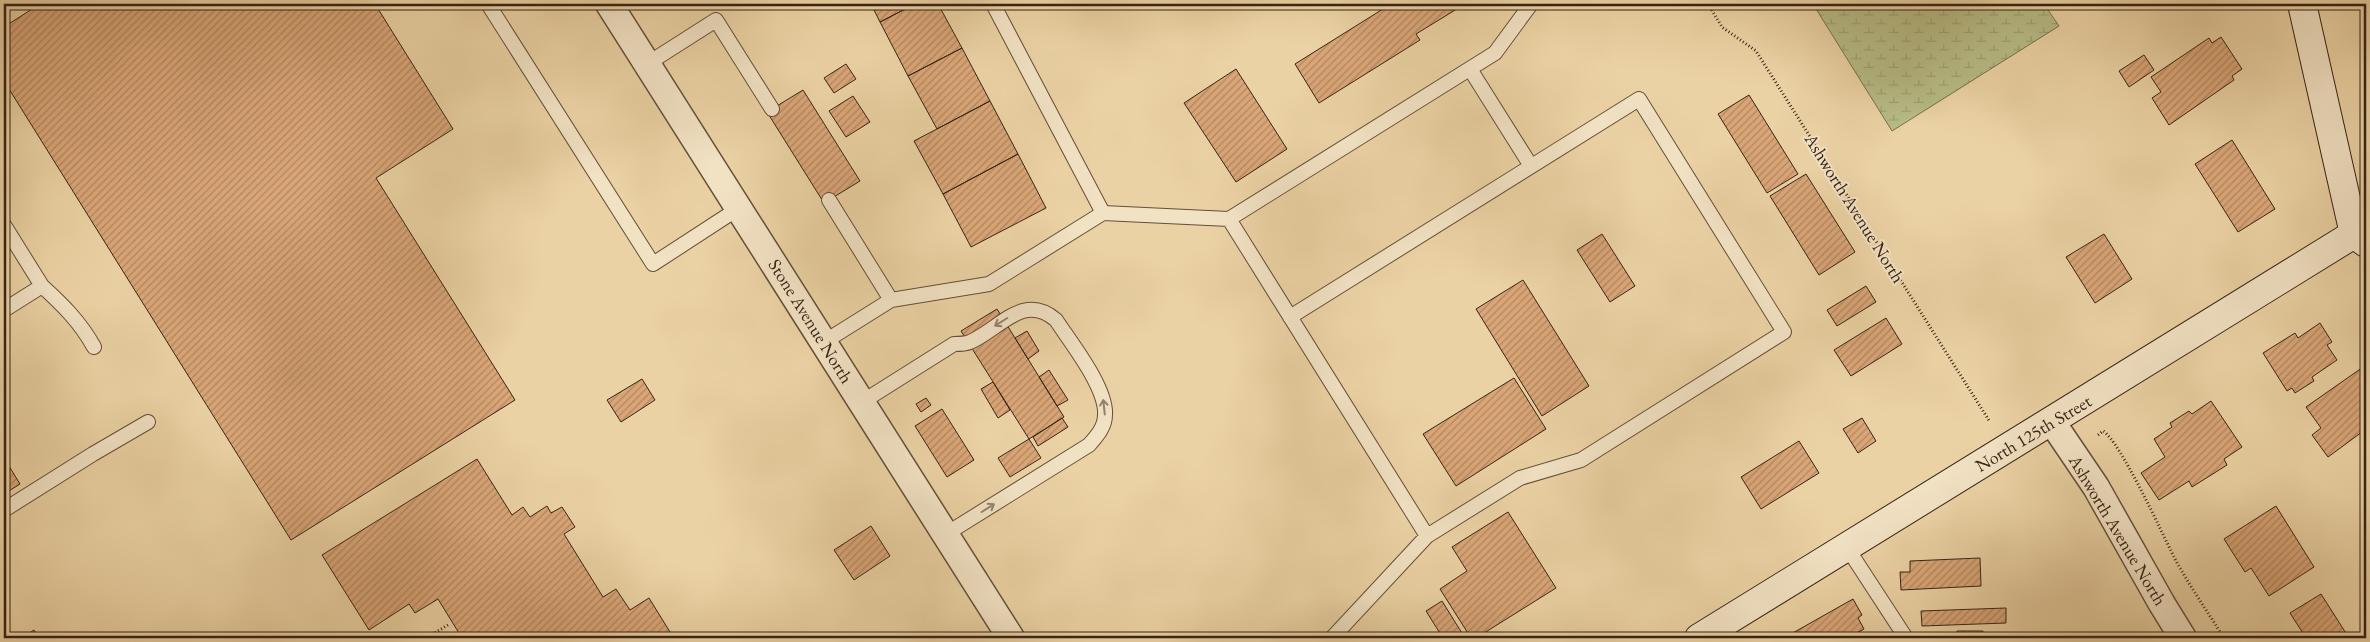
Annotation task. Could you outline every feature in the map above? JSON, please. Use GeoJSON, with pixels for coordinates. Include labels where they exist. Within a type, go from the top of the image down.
{"type":"FeatureCollection","features":[{"type":"Feature","properties":{"kind":"street","name":"Stone Avenue North"},"geometry":{"type":"LineString","coordinates":[[609,4],[1011,638]]}},
{"type":"Feature","properties":{"kind":"street"},"geometry":{"type":"LineString","coordinates":[[2302,4],[2362,234]]}},
{"type":"Feature","properties":{"kind":"street","name":"North 125th Street"},"geometry":{"type":"LineString","coordinates":[[1699,638],[1846,546],[2362,234]]}},
{"type":"Feature","properties":{"kind":"street","name":"Ashworth Avenue North"},"geometry":{"type":"LineString","coordinates":[[2052,422],[2096,487],[2183,638]]}},
{"type":"Feature","properties":{"kind":"lane"},"geometry":{"type":"LineString","coordinates":[[488,4],[653,264],[739,208]]}},
{"type":"Feature","properties":{"kind":"lane"},"geometry":{"type":"LineString","coordinates":[[993,4],[1104,213]]}},
{"type":"Feature","properties":{"kind":"lane"},"geometry":{"type":"LineString","coordinates":[[824,342],[891,300],[989,284],[1104,213],[1229,219],[1495,54],[1531,4]]}},
{"type":"Feature","properties":{"kind":"lane"},"geometry":{"type":"LineString","coordinates":[[647,64],[716,20],[772,109]]}},
{"type":"Feature","properties":{"kind":"lane"},"geometry":{"type":"LineString","coordinates":[[1470,69],[1531,166]]}},
{"type":"Feature","properties":{"kind":"lane"},"geometry":{"type":"LineString","coordinates":[[1290,317],[1638,99],[1784,332],[1581,460],[1520,478],[1427,536],[1332,638]]}},
{"type":"Feature","properties":{"kind":"lane"},"geometry":{"type":"LineString","coordinates":[[828,200],[891,300]]}},
{"type":"Feature","properties":{"kind":"lane"},"geometry":{"type":"LineString","coordinates":[[1229,219],[1427,536]]}},
{"type":"Feature","properties":{"kind":"lane"},"geometry":{"type":"LineString","coordinates":[[4,225],[42,286],[66,307],[82,326],[94,347]]}},
{"type":"Feature","properties":{"kind":"lane"},"geometry":{"type":"LineString","coordinates":[[4,310],[42,286]]}},
{"type":"Feature","properties":{"kind":"lane"},"geometry":{"type":"LineString","coordinates":[[862,402],[954,344],[968,343],[1017,313],[1032,308],[1046,311],[1056,320],[1103,394],[1105,415],[1101,430],[1089,445],[946,534]]}},
{"type":"Feature","properties":{"kind":"lane"},"geometry":{"type":"LineString","coordinates":[[4,510],[148,422]]}},
{"type":"Feature","properties":{"kind":"lane"},"geometry":{"type":"LineString","coordinates":[[1846,546],[1906,638]]}},
{"type":"Feature","properties":{"kind":"path","name":"Ashworth Avenue North"},"geometry":{"type":"LineString","coordinates":[[1708,4],[1722,27],[1756,51],[1991,423]]}},
{"type":"Feature","properties":{"kind":"path","name":"Ashworth Avenue North"},"geometry":{"type":"LineString","coordinates":[[2103,431],[2108,434],[2121,454],[2175,558],[2224,638]]}},
{"type":"Feature","properties":{"kind":"path"},"geometry":{"type":"LineString","coordinates":[[426,638],[448,625]]}},
{"type":"Feature","properties":{"kind":"green space"},"geometry":{"type":"Polygon","coordinates":[[[1813,4],[2044,4],[2059,26],[1892,131],[1813,4]]]}},
{"type":"Feature","properties":{"kind":"building"},"geometry":{"type":"Polygon","coordinates":[[[40,4],[375,4],[453,129],[376,178],[515,400],[291,540],[4,81],[4,27],[40,4]]]}},
{"type":"Feature","properties":{"kind":"building"},"geometry":{"type":"Polygon","coordinates":[[[871,4],[915,4],[880,22],[871,4]]]}},
{"type":"Feature","properties":{"kind":"building"},"geometry":{"type":"Polygon","coordinates":[[[915,4],[938,4],[962,48],[908,76],[880,22],[915,4]]]}},
{"type":"Feature","properties":{"kind":"building"},"geometry":{"type":"Polygon","coordinates":[[[1391,4],[1465,4],[1416,34],[1420,40],[1319,103],[1295,64],[1391,4]]]}},
{"type":"Feature","properties":{"kind":"building"},"geometry":{"type":"Polygon","coordinates":[[[2221,37],[2242,69],[2232,76],[2234,80],[2169,125],[2152,98],[2161,92],[2151,77],[2209,38],[2212,43],[2221,37]]]}},
{"type":"Feature","properties":{"kind":"building"},"geometry":{"type":"Polygon","coordinates":[[[962,48],[990,101],[937,129],[908,76],[962,48]]]}},
{"type":"Feature","properties":{"kind":"building"},"geometry":{"type":"Polygon","coordinates":[[[2144,55],[2154,70],[2129,87],[2119,71],[2144,55]]]}},
{"type":"Feature","properties":{"kind":"building"},"geometry":{"type":"Polygon","coordinates":[[[846,64],[856,79],[834,93],[824,78],[846,64]]]}},
{"type":"Feature","properties":{"kind":"building"},"geometry":{"type":"Polygon","coordinates":[[[1236,69],[1287,149],[1236,182],[1184,103],[1236,69]]]}},
{"type":"Feature","properties":{"kind":"building"},"geometry":{"type":"Polygon","coordinates":[[[803,90],[860,181],[824,203],[767,112],[803,90]]]}},
{"type":"Feature","properties":{"kind":"building"},"geometry":{"type":"Polygon","coordinates":[[[1749,95],[1798,174],[1767,193],[1718,114],[1749,95]]]}},
{"type":"Feature","properties":{"kind":"building"},"geometry":{"type":"Polygon","coordinates":[[[853,96],[870,122],[846,137],[829,111],[853,96]]]}},
{"type":"Feature","properties":{"kind":"building"},"geometry":{"type":"Polygon","coordinates":[[[990,101],[1018,154],[943,194],[914,141],[990,101]]]}},
{"type":"Feature","properties":{"kind":"building"},"geometry":{"type":"Polygon","coordinates":[[[2232,140],[2275,209],[2238,232],[2195,164],[2232,140]]]}},
{"type":"Feature","properties":{"kind":"building"},"geometry":{"type":"Polygon","coordinates":[[[1018,154],[1046,208],[971,247],[943,194],[1018,154]]]}},
{"type":"Feature","properties":{"kind":"building"},"geometry":{"type":"Polygon","coordinates":[[[1806,174],[1855,252],[1819,275],[1770,196],[1806,174]]]}},
{"type":"Feature","properties":{"kind":"building"},"geometry":{"type":"Polygon","coordinates":[[[1602,234],[1635,286],[1610,302],[1577,250],[1602,234]]]}},
{"type":"Feature","properties":{"kind":"building"},"geometry":{"type":"Polygon","coordinates":[[[2104,234],[2132,279],[2095,303],[2066,257],[2104,234]]]}},
{"type":"Feature","properties":{"kind":"building"},"geometry":{"type":"Polygon","coordinates":[[[1523,280],[1589,386],[1542,416],[1476,309],[1523,280]]]}},
{"type":"Feature","properties":{"kind":"building"},"geometry":{"type":"Polygon","coordinates":[[[1866,286],[1876,302],[1837,326],[1827,310],[1866,286]]]}},
{"type":"Feature","properties":{"kind":"building"},"geometry":{"type":"Polygon","coordinates":[[[997,309],[1064,417],[1029,439],[961,331],[997,309]]]}},
{"type":"Feature","properties":{"kind":"building"},"geometry":{"type":"Polygon","coordinates":[[[1886,318],[1902,344],[1851,376],[1834,350],[1886,318]]]}},
{"type":"Feature","properties":{"kind":"building"},"geometry":{"type":"Polygon","coordinates":[[[2320,323],[2332,342],[2327,345],[2337,360],[2312,377],[2314,381],[2295,393],[2292,388],[2287,391],[2263,353],[2295,333],[2298,338],[2320,323]]]}},
{"type":"Feature","properties":{"kind":"building"},"geometry":{"type":"Polygon","coordinates":[[[1027,331],[1039,351],[1028,359],[1015,338],[1027,331]]]}},
{"type":"Feature","properties":{"kind":"building"},"geometry":{"type":"Polygon","coordinates":[[[2366,365],[2366,429],[2328,457],[2312,435],[2321,428],[2306,407],[2366,365]]]}},
{"type":"Feature","properties":{"kind":"building"},"geometry":{"type":"Polygon","coordinates":[[[1049,370],[1068,400],[1057,406],[1039,377],[1049,370]]]}},
{"type":"Feature","properties":{"kind":"building"},"geometry":{"type":"Polygon","coordinates":[[[1514,378],[1546,429],[1456,486],[1423,434],[1514,378]]]}},
{"type":"Feature","properties":{"kind":"building"},"geometry":{"type":"Polygon","coordinates":[[[642,379],[655,400],[621,422],[607,400],[642,379]]]}},
{"type":"Feature","properties":{"kind":"building"},"geometry":{"type":"Polygon","coordinates":[[[993,382],[1010,410],[998,418],[981,389],[993,382]]]}},
{"type":"Feature","properties":{"kind":"building"},"geometry":{"type":"Polygon","coordinates":[[[926,398],[931,405],[921,412],[916,404],[926,398]]]}},
{"type":"Feature","properties":{"kind":"building"},"geometry":{"type":"Polygon","coordinates":[[[2211,401],[2242,447],[2224,459],[2227,465],[2192,487],[2189,481],[2159,500],[2141,473],[2165,457],[2154,439],[2172,427],[2170,423],[2189,411],[2192,414],[2211,401]]]}},
{"type":"Feature","properties":{"kind":"building"},"geometry":{"type":"Polygon","coordinates":[[[942,409],[974,460],[947,477],[915,426],[942,409]]]}},
{"type":"Feature","properties":{"kind":"building"},"geometry":{"type":"Polygon","coordinates":[[[1062,418],[1068,427],[1038,446],[1033,437],[1062,418]]]}},
{"type":"Feature","properties":{"kind":"building"},"geometry":{"type":"Polygon","coordinates":[[[1862,418],[1876,441],[1858,453],[1843,429],[1862,418]]]}},
{"type":"Feature","properties":{"kind":"building"},"geometry":{"type":"Polygon","coordinates":[[[1029,439],[1041,458],[1010,477],[998,458],[1029,439]]]}},
{"type":"Feature","properties":{"kind":"building"},"geometry":{"type":"Polygon","coordinates":[[[1799,441],[1819,473],[1761,509],[1741,477],[1799,441]]]}},
{"type":"Feature","properties":{"kind":"building"},"geometry":{"type":"Polygon","coordinates":[[[4,458],[20,484],[4,494],[4,458]]]}},
{"type":"Feature","properties":{"kind":"building"},"geometry":{"type":"Polygon","coordinates":[[[477,459],[512,515],[523,507],[530,517],[547,506],[551,513],[562,507],[575,527],[564,534],[603,597],[616,589],[630,610],[649,598],[670,632],[660,638],[462,638],[438,599],[415,613],[409,604],[369,630],[322,555],[477,459]]]}},
{"type":"Feature","properties":{"kind":"building"},"geometry":{"type":"Polygon","coordinates":[[[2276,506],[2314,567],[2269,596],[2251,568],[2245,572],[2224,539],[2276,506]]]}},
{"type":"Feature","properties":{"kind":"building"},"geometry":{"type":"Polygon","coordinates":[[[1508,512],[1556,588],[1476,638],[1471,638],[1440,589],[1467,571],[1452,547],[1508,512]]]}},
{"type":"Feature","properties":{"kind":"building"},"geometry":{"type":"Polygon","coordinates":[[[871,526],[890,556],[854,580],[834,550],[871,526]]]}},
{"type":"Feature","properties":{"kind":"building"},"geometry":{"type":"Polygon","coordinates":[[[1980,558],[1981,586],[1901,590],[1900,572],[1910,572],[1910,561],[1980,558]]]}},
{"type":"Feature","properties":{"kind":"building"},"geometry":{"type":"Polygon","coordinates":[[[2321,594],[2349,638],[2306,638],[2290,613],[2321,594]]]}},
{"type":"Feature","properties":{"kind":"building"},"geometry":{"type":"Polygon","coordinates":[[[1853,599],[1862,615],[1858,618],[1864,629],[1848,638],[1793,638],[1791,634],[1853,599]]]}},
{"type":"Feature","properties":{"kind":"building"},"geometry":{"type":"Polygon","coordinates":[[[1442,601],[1465,638],[1443,638],[1426,611],[1442,601]]]}},
{"type":"Feature","properties":{"kind":"building"},"geometry":{"type":"Polygon","coordinates":[[[2006,608],[2006,623],[1922,626],[1921,611],[2006,608]]]}},
{"type":"Feature","properties":{"kind":"building"},"geometry":{"type":"Polygon","coordinates":[[[34,630],[39,638],[22,638],[34,630]]]}},
{"type":"Feature","properties":{"kind":"building"},"geometry":{"type":"Polygon","coordinates":[[[1957,631],[1983,631],[1983,638],[1957,638],[1957,631]]]}}]}
